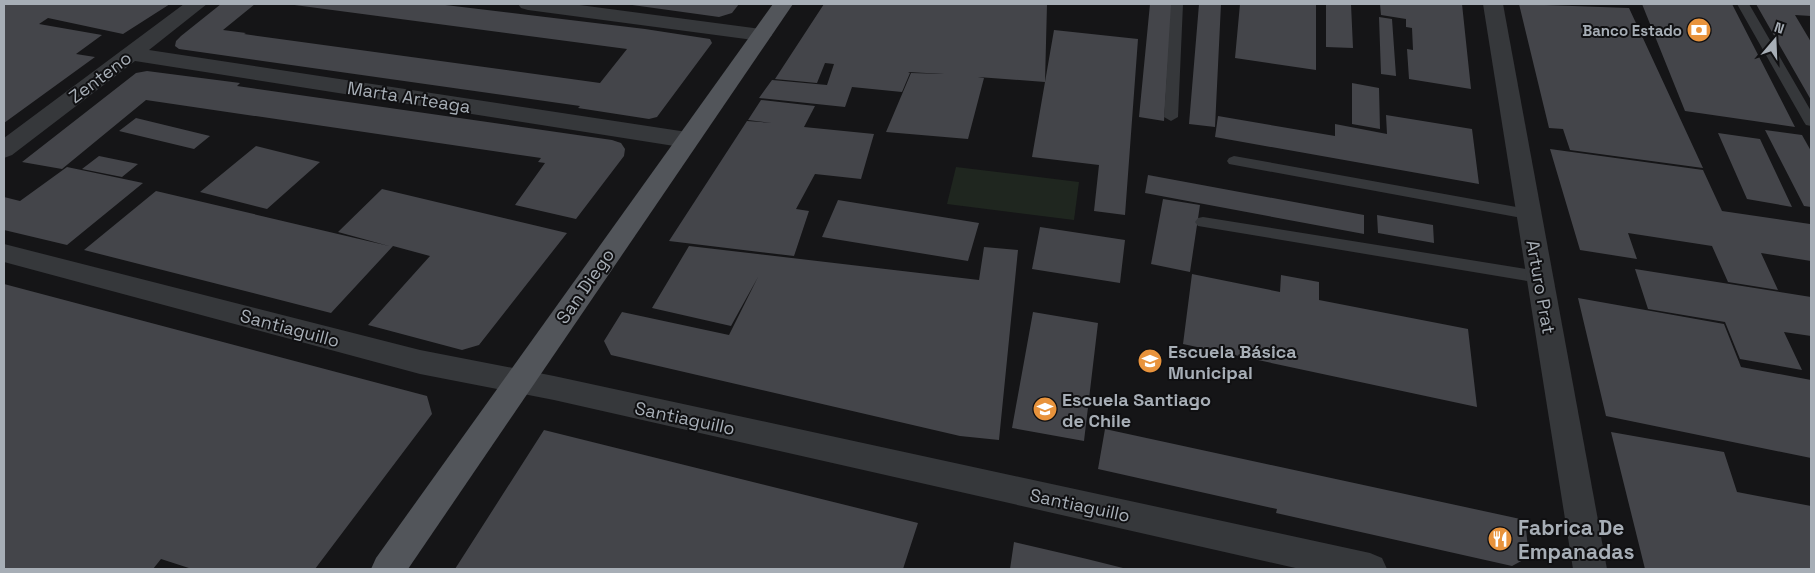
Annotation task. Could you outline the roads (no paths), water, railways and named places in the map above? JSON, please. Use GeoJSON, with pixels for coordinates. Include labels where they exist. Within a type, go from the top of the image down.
{"type":"FeatureCollection","features":[{"type":"Feature","properties":{"kind":"main road","name":"San Diego"},"geometry":{"type":"LineString","coordinates":[[388,569],[783,4]]}},
{"type":"Feature","properties":{"kind":"street","name":"Zenteno"},"geometry":{"type":"LineString","coordinates":[[4,150],[197,4]]}},
{"type":"Feature","properties":{"kind":"street"},"geometry":{"type":"LineString","coordinates":[[528,4],[762,35]]}},
{"type":"Feature","properties":{"kind":"street","name":"Arturo Prat"},"geometry":{"type":"LineString","coordinates":[[1493,4],[1590,569]]}},
{"type":"Feature","properties":{"kind":"street","name":"Marta Arteaga"},"geometry":{"type":"LineString","coordinates":[[130,54],[687,140]]}},
{"type":"Feature","properties":{"kind":"street","name":"Santiaguillo"},"geometry":{"type":"LineString","coordinates":[[4,253],[420,362],[554,388],[1370,569]]}},
{"type":"Feature","properties":{"kind":"lane"},"geometry":{"type":"LineString","coordinates":[[1171,118],[1177,4]]}},
{"type":"Feature","properties":{"kind":"lane"},"geometry":{"type":"LineString","coordinates":[[1743,4],[1811,122]]}},
{"type":"Feature","properties":{"kind":"lane"},"geometry":{"type":"LineString","coordinates":[[1234,161],[1528,214]]}},
{"type":"Feature","properties":{"kind":"lane"},"geometry":{"type":"LineString","coordinates":[[1203,222],[1539,277]]}},
{"type":"Feature","properties":{"kind":"place","name":"Banco Estado"},"geometry":{"type":"Point","coordinates":[1699,30]}},
{"type":"Feature","properties":{"kind":"place","name":"Escuela Básica Municipal"},"geometry":{"type":"Point","coordinates":[1150,361]}},
{"type":"Feature","properties":{"kind":"place","name":"Escuela Santiago de Chile"},"geometry":{"type":"Point","coordinates":[1045,409]}},
{"type":"Feature","properties":{"kind":"place","name":"Fabrica De Empanadas"},"geometry":{"type":"Point","coordinates":[1500,539]}}]}
